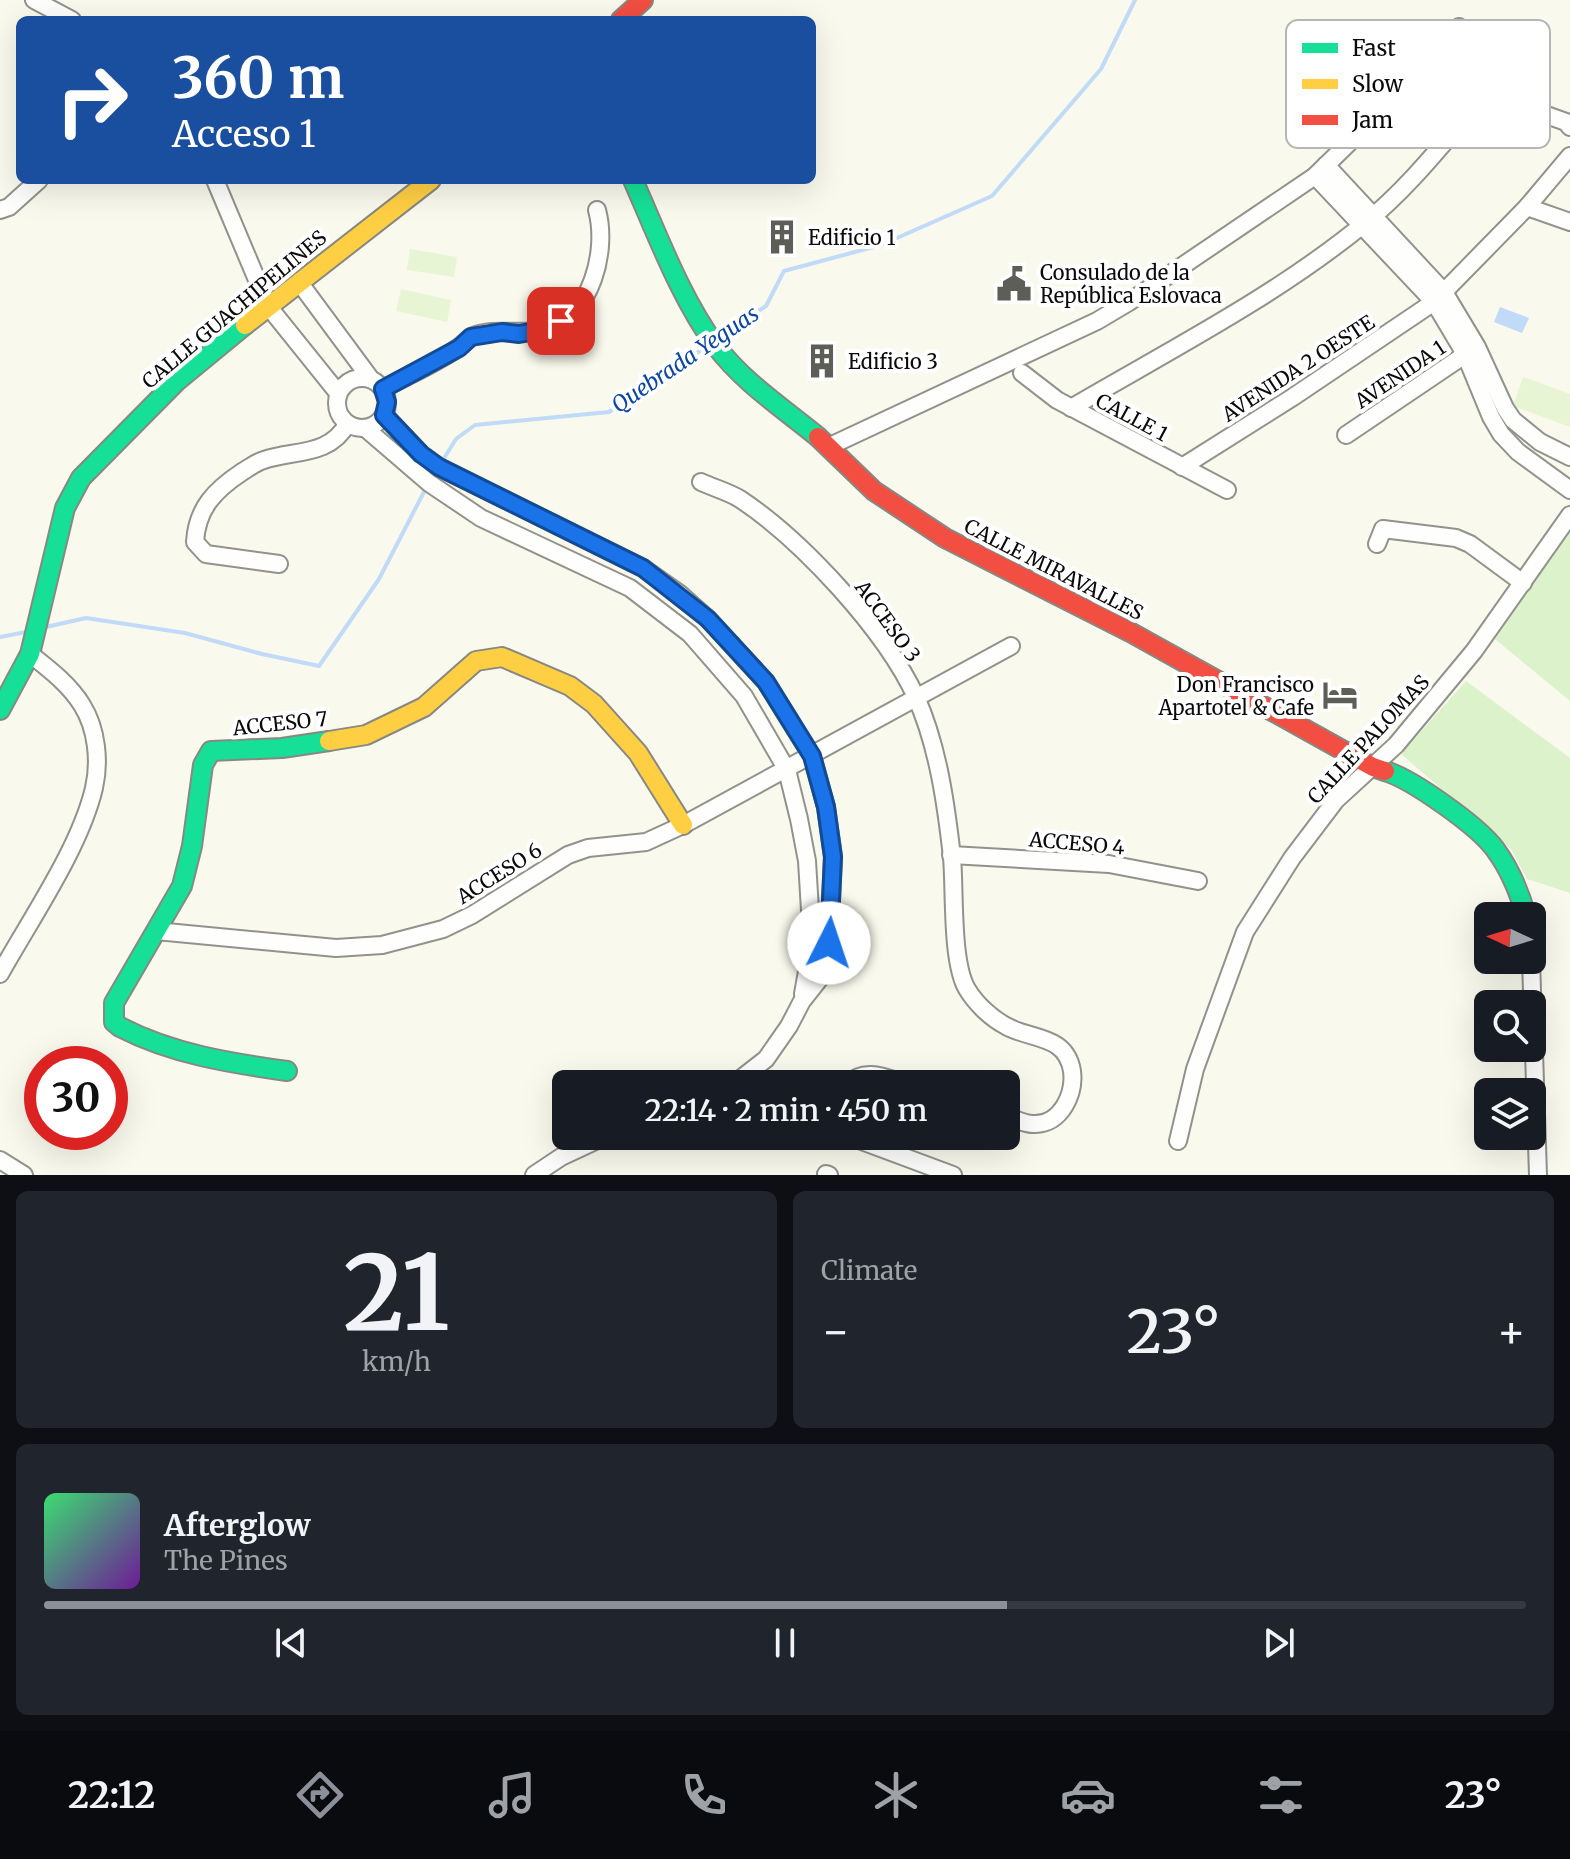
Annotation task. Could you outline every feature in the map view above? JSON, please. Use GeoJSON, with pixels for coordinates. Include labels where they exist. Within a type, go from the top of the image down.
{"type":"FeatureCollection","features":[{"type":"Feature","properties":{"kind":"street"},"geometry":{"type":"LineString","coordinates":[[34,0],[64,16]]}},
{"type":"Feature","properties":{"kind":"street"},"geometry":{"type":"LineString","coordinates":[[625,16],[643,0]]}},
{"type":"Feature","properties":{"kind":"street"},"geometry":{"type":"LineString","coordinates":[[1550,116],[1566,122],[1570,127]]}},
{"type":"Feature","properties":{"kind":"street"},"geometry":{"type":"LineString","coordinates":[[830,446],[1097,321],[1189,262],[1321,170],[1344,148]]}},
{"type":"Feature","properties":{"kind":"street"},"geometry":{"type":"LineString","coordinates":[[1071,408],[1224,319],[1368,220],[1435,148]]}},
{"type":"Feature","properties":{"kind":"street","name":"AVENIDA 2 OESTE"},"geometry":{"type":"LineString","coordinates":[[1182,467],[1293,397],[1439,297],[1527,207],[1570,156]]}},
{"type":"Feature","properties":{"kind":"street"},"geometry":{"type":"LineString","coordinates":[[1321,170],[1439,297],[1513,420],[1540,442],[1570,457]]}},
{"type":"Feature","properties":{"kind":"street"},"geometry":{"type":"LineString","coordinates":[[0,210],[9,207],[35,184]]}},
{"type":"Feature","properties":{"kind":"street"},"geometry":{"type":"LineString","coordinates":[[217,184],[268,306],[338,393]]}},
{"type":"Feature","properties":{"kind":"street","name":"CALLE GUACHIPELINES"},"geometry":{"type":"LineString","coordinates":[[0,710],[33,638],[65,508],[81,478],[177,381],[426,184]]}},
{"type":"Feature","properties":{"kind":"street","name":"CALLE MIRAVALLES"},"geometry":{"type":"LineString","coordinates":[[635,184],[676,278],[712,340],[747,379],[830,446],[874,491],[945,538],[1130,632],[1373,767],[1399,775],[1460,817],[1495,848],[1522,902]]}},
{"type":"Feature","properties":{"kind":"street"},"geometry":{"type":"LineString","coordinates":[[1527,207],[1570,222]]}},
{"type":"Feature","properties":{"kind":"street"},"geometry":{"type":"LineString","coordinates":[[383,389],[459,348],[471,337],[548,329],[568,316],[575,310],[594,277],[601,231],[597,210]]}},
{"type":"Feature","properties":{"kind":"street"},"geometry":{"type":"LineString","coordinates":[[299,282],[370,378],[383,389],[387,402],[384,415],[379,422],[365,428]]}},
{"type":"Feature","properties":{"kind":"street"},"geometry":{"type":"LineString","coordinates":[[1471,350],[1491,417],[1501,434],[1518,452],[1570,490]]}},
{"type":"Feature","properties":{"kind":"street","name":"AVENIDA 1"},"geometry":{"type":"LineString","coordinates":[[1346,435],[1471,350]]}},
{"type":"Feature","properties":{"kind":"street","name":"CALLE 1"},"geometry":{"type":"LineString","coordinates":[[1022,373],[1044,392],[1071,408],[1227,490]]}},
{"type":"Feature","properties":{"kind":"street"},"geometry":{"type":"LineString","coordinates":[[370,378],[352,379],[338,393],[336,405],[339,415],[347,424],[365,428],[429,483],[481,518],[641,596],[707,652],[800,763],[812,943],[802,1001]]}},
{"type":"Feature","properties":{"kind":"street"},"geometry":{"type":"LineString","coordinates":[[384,415],[421,454],[439,467],[643,568],[708,619],[766,682],[800,763],[826,807],[833,857],[832,909],[829,943],[821,977],[802,1001],[766,1059],[752,1070]]}},
{"type":"Feature","properties":{"kind":"street"},"geometry":{"type":"LineString","coordinates":[[279,564],[206,554],[195,542],[201,514],[218,488],[253,465],[265,459],[324,446],[340,436],[347,424]]}},
{"type":"Feature","properties":{"kind":"street","name":"ACCESO 3"},"geometry":{"type":"LineString","coordinates":[[701,482],[738,497],[835,582],[898,662],[916,698],[942,787],[951,855],[959,968],[966,988],[986,1012],[1008,1028],[1053,1042],[1072,1069],[1067,1103],[1047,1122],[1035,1125],[1020,1120]]}},
{"type":"Feature","properties":{"kind":"street","name":"CALLE PALOMAS"},"geometry":{"type":"LineString","coordinates":[[1178,1141],[1195,1069],[1245,932],[1292,858],[1336,800],[1396,745],[1474,651],[1570,515]]}},
{"type":"Feature","properties":{"kind":"street"},"geometry":{"type":"LineString","coordinates":[[1377,544],[1383,529],[1456,538],[1470,544],[1523,583]]}},
{"type":"Feature","properties":{"kind":"street"},"geometry":{"type":"LineString","coordinates":[[598,574],[614,555]]}},
{"type":"Feature","properties":{"kind":"street"},"geometry":{"type":"LineString","coordinates":[[0,974],[76,839],[94,787],[97,750],[83,707],[33,638]]}},
{"type":"Feature","properties":{"kind":"street","name":"ACCESO 6"},"geometry":{"type":"LineString","coordinates":[[156,931],[336,948],[392,943],[443,929],[472,915],[568,855],[588,848],[646,842],[683,825],[1011,646]]}},
{"type":"Feature","properties":{"kind":"street","name":"ACCESO 7"},"geometry":{"type":"LineString","coordinates":[[287,1071],[215,1061],[137,1036],[114,1023],[114,1003],[182,886],[195,828],[198,785],[203,765],[211,751],[282,748],[366,735],[424,707],[476,661],[502,657],[570,686],[594,704],[638,753],[683,825]]}},
{"type":"Feature","properties":{"kind":"street","name":"ACCESO 4"},"geometry":{"type":"LineString","coordinates":[[951,855],[1109,864],[1198,881]]}},
{"type":"Feature","properties":{"kind":"street"},"geometry":{"type":"LineString","coordinates":[[1531,974],[1538,1175]]}},
{"type":"Feature","properties":{"kind":"street"},"geometry":{"type":"LineString","coordinates":[[534,1175],[576,1150]]}},
{"type":"Feature","properties":{"kind":"street"},"geometry":{"type":"LineString","coordinates":[[886,1150],[953,1175]]}},
{"type":"Feature","properties":{"kind":"street"},"geometry":{"type":"LineString","coordinates":[[0,1160],[24,1175]]}},
{"type":"Feature","properties":{"kind":"green space"},"geometry":{"type":"Polygon","coordinates":[[[410,249],[457,257],[454,277],[407,270],[410,249]]]}},
{"type":"Feature","properties":{"kind":"green space"},"geometry":{"type":"Polygon","coordinates":[[[401,289],[451,300],[447,322],[396,311],[401,289]]]}},
{"type":"Feature","properties":{"kind":"green space"},"geometry":{"type":"Polygon","coordinates":[[[1523,377],[1570,394],[1570,427],[1513,406],[1523,377]]]}},
{"type":"Feature","properties":{"kind":"green space"},"geometry":{"type":"Polygon","coordinates":[[[1570,531],[1570,701],[1495,639],[1570,531]]]}},
{"type":"Feature","properties":{"kind":"green space"},"geometry":{"type":"Polygon","coordinates":[[[1466,681],[1570,758],[1570,893],[1527,879],[1511,849],[1401,754],[1466,681]]]}},
{"type":"Feature","properties":{"kind":"water"},"geometry":{"type":"Polygon","coordinates":[[[1500,307],[1529,318],[1522,333],[1494,322],[1500,307]]]}},
{"type":"Feature","properties":{"kind":"waterway","name":"Quebrada Yeguas"},"geometry":{"type":"LineString","coordinates":[[719,337],[766,306],[784,271],[881,245],[992,196],[1101,69],[1135,0]]}},
{"type":"Feature","properties":{"kind":"waterway","name":"Quebrada Yeguas"},"geometry":{"type":"LineString","coordinates":[[441,463],[456,439],[475,425],[609,412],[709,345]]}},
{"type":"Feature","properties":{"kind":"waterway","name":"Quebrada Yeguas"},"geometry":{"type":"LineString","coordinates":[[46,627],[86,618],[185,633],[319,666],[379,579],[426,488]]}},
{"type":"Feature","properties":{"kind":"waterway","name":"Quebrada Yeguas"},"geometry":{"type":"LineString","coordinates":[[0,637],[26,632]]}},
{"type":"Feature","properties":{"kind":"traffic: fast"},"geometry":{"type":"LineString","coordinates":[[635,184],[681,287],[716,346],[751,383],[818,437]]}},
{"type":"Feature","properties":{"kind":"traffic: fast"},"geometry":{"type":"LineString","coordinates":[[0,710],[30,654],[65,508],[81,478],[177,381],[245,325]]}},
{"type":"Feature","properties":{"kind":"traffic: fast"},"geometry":{"type":"LineString","coordinates":[[287,1071],[244,1065],[160,1044],[114,1022],[114,1003],[182,886],[192,846],[203,765],[211,751],[282,748],[329,741]]}},
{"type":"Feature","properties":{"kind":"traffic: fast"},"geometry":{"type":"LineString","coordinates":[[1385,771],[1427,793],[1486,839],[1500,856],[1521,902]]}},
{"type":"Feature","properties":{"kind":"traffic: slow"},"geometry":{"type":"LineString","coordinates":[[245,325],[426,184]]}},
{"type":"Feature","properties":{"kind":"traffic: slow"},"geometry":{"type":"LineString","coordinates":[[329,741],[366,735],[424,707],[476,661],[502,657],[570,686],[594,704],[638,753],[683,825]]}},
{"type":"Feature","properties":{"kind":"traffic: jam"},"geometry":{"type":"LineString","coordinates":[[625,16],[643,0]]}},
{"type":"Feature","properties":{"kind":"traffic: jam"},"geometry":{"type":"LineString","coordinates":[[818,437],[874,491],[945,538],[1130,632],[1385,771]]}},
{"type":"Feature","properties":{"kind":"place","name":"Edificio 1"},"geometry":{"type":"Point","coordinates":[782,237]}},
{"type":"Feature","properties":{"kind":"place","name":"Consulado de la República Eslovaca"},"geometry":{"type":"Point","coordinates":[1014,284]}},
{"type":"Feature","properties":{"kind":"place","name":"Edificio 3"},"geometry":{"type":"Point","coordinates":[822,361]}},
{"type":"Feature","properties":{"kind":"place","name":"Don Francisco Apartotel & Cafe"},"geometry":{"type":"Point","coordinates":[1340,695]}},
{"type":"Feature","properties":{"kind":"route"},"geometry":{"type":"LineString","coordinates":[[561,321],[548,329],[471,337],[459,348],[383,389],[387,402],[384,415],[421,454],[439,467],[643,568],[708,619],[766,682],[812,756],[826,807],[833,857],[829,943]]}}]}
